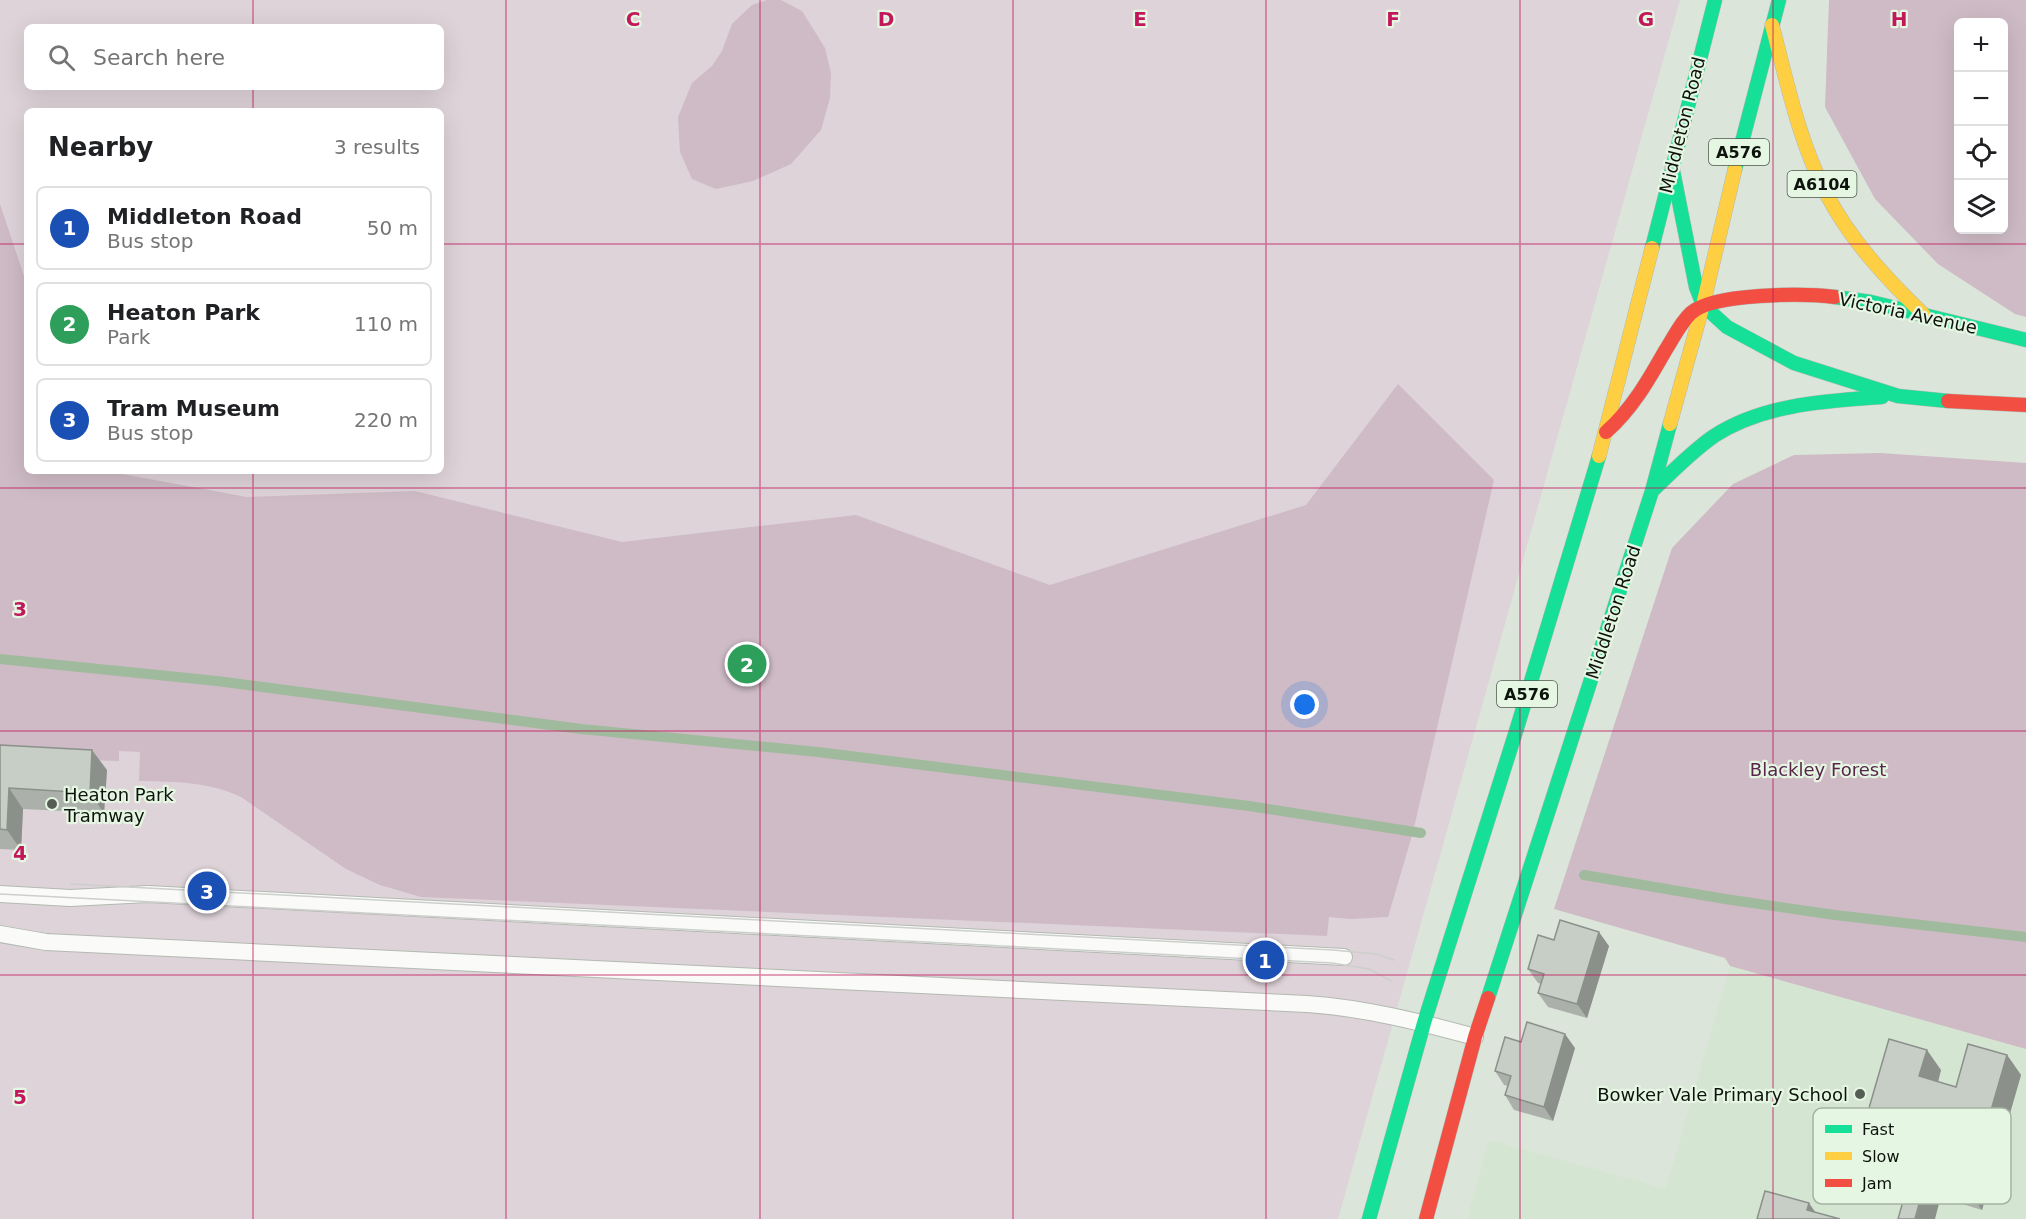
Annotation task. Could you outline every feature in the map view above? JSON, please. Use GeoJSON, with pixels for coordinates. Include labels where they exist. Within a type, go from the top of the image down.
{"type":"FeatureCollection","features":[{"type":"Feature","properties":{"kind":"main road","name":"Middleton Road"},"geometry":{"type":"LineString","coordinates":[[1369,1219],[1424,1023],[1606,432],[1704,35],[1715,0]]}},
{"type":"Feature","properties":{"kind":"main road","name":"Middleton Road"},"geometry":{"type":"LineString","coordinates":[[1426,1219],[1475,1037],[1652,491],[1703,305],[1735,167],[1779,0]]}},
{"type":"Feature","properties":{"kind":"main road","name":"A6104"},"geometry":{"type":"LineString","coordinates":[[1772,25],[1800,128],[1826,193],[1868,256],[1894,286],[1925,315]]}},
{"type":"Feature","properties":{"kind":"main road"},"geometry":{"type":"LineString","coordinates":[[1672,166],[1689,257],[1703,305],[1728,327],[1772,353],[1794,363],[1898,396]]}},
{"type":"Feature","properties":{"kind":"main road","name":"Victoria Avenue"},"geometry":{"type":"LineString","coordinates":[[1703,305],[1743,297],[1825,296],[1871,302],[2026,340]]}},
{"type":"Feature","properties":{"kind":"main road"},"geometry":{"type":"LineString","coordinates":[[1606,432],[1621,419],[1637,399],[1681,325],[1691,313],[1703,305]]}},
{"type":"Feature","properties":{"kind":"main road"},"geometry":{"type":"LineString","coordinates":[[1652,491],[1696,449],[1719,434],[1742,422],[1786,408],[1898,396],[1969,403],[2026,405]]}},
{"type":"Feature","properties":{"kind":"lane"},"geometry":{"type":"LineString","coordinates":[[0,894],[70,898],[148,894],[1344,957]]}},
{"type":"Feature","properties":{"kind":"lane"},"geometry":{"type":"LineString","coordinates":[[0,934],[46,942],[1346,1007],[1424,1023],[1475,1037]]}},
{"type":"Feature","properties":{"kind":"shaded area"},"geometry":{"type":"Polygon","coordinates":[[[0,0],[1680,0],[1338,1219],[0,1219],[0,0]]]}},
{"type":"Feature","properties":{"kind":"shaded area","name":"Bowker Vale Primary School"},"geometry":{"type":"Polygon","coordinates":[[[1730,966],[2026,1049],[2026,1219],[1467,1219],[1489,1140],[1666,1189],[1730,966]]]}},
{"type":"Feature","properties":{"kind":"green space"},"geometry":{"type":"Polygon","coordinates":[[[767,0],[781,0],[802,11],[825,48],[831,73],[830,98],[821,130],[791,164],[753,181],[716,189],[692,179],[680,152],[678,117],[692,83],[712,66],[722,51],[732,24],[752,5],[767,0]]]}},
{"type":"Feature","properties":{"kind":"green space"},"geometry":{"type":"Polygon","coordinates":[[[1829,0],[2026,0],[2026,317],[2015,314],[1938,264],[1875,199],[1825,107],[1829,0]]]}},
{"type":"Feature","properties":{"kind":"green space"},"geometry":{"type":"Polygon","coordinates":[[[0,204],[24,276],[24,474],[122,474],[247,497],[415,491],[622,542],[856,515],[1050,585],[1306,505],[1398,384],[1494,480],[1413,832],[1388,917],[1350,919],[1329,917],[1327,936],[421,897],[380,885],[346,869],[241,797],[229,792],[191,783],[139,781],[140,752],[119,751],[119,761],[0,757],[0,204]]]}},
{"type":"Feature","properties":{"kind":"green space","name":"Blackley Forest"},"geometry":{"type":"Polygon","coordinates":[[[1880,453],[2026,463],[2026,1049],[1730,966],[1725,958],[1554,909],[1672,548],[1733,484],[1794,455],[1880,453]]]}},
{"type":"Feature","properties":{"kind":"building"},"geometry":{"type":"Polygon","coordinates":[[[0,745],[92,750],[90,793],[9,788],[7,830],[0,829],[0,745]]]}},
{"type":"Feature","properties":{"kind":"building"},"geometry":{"type":"Polygon","coordinates":[[[1560,920],[1599,932],[1577,1004],[1538,993],[1544,974],[1528,969],[1538,935],[1554,940],[1560,920]]]}},
{"type":"Feature","properties":{"kind":"building"},"geometry":{"type":"Polygon","coordinates":[[[1527,1022],[1565,1034],[1544,1107],[1505,1095],[1511,1076],[1495,1071],[1505,1037],[1521,1042],[1527,1022]]]}},
{"type":"Feature","properties":{"kind":"building"},"geometry":{"type":"Polygon","coordinates":[[[1889,1039],[1927,1050],[1919,1076],[1956,1087],[1968,1044],[2007,1055],[1992,1108],[1869,1108],[1889,1039]]]}},
{"type":"Feature","properties":{"kind":"building"},"geometry":{"type":"Polygon","coordinates":[[[1765,1191],[1809,1203],[1807,1210],[1840,1219],[1757,1219],[1765,1191]]]}},
{"type":"Feature","properties":{"kind":"building"},"geometry":{"type":"Polygon","coordinates":[[[1902,1204],[1919,1204],[1915,1219],[1898,1219],[1902,1204]]]}},
{"type":"Feature","properties":{"kind":"waterway"},"geometry":{"type":"LineString","coordinates":[[0,659],[217,681],[581,729],[818,752],[1249,806],[1421,833]]}},
{"type":"Feature","properties":{"kind":"waterway"},"geometry":{"type":"LineString","coordinates":[[1584,875],[1835,915],[2026,937]]}},
{"type":"Feature","properties":{"kind":"tram line"},"geometry":{"type":"LineString","coordinates":[[71,884],[1333,950],[1376,954],[1394,960]]}},
{"type":"Feature","properties":{"kind":"tram line"},"geometry":{"type":"LineString","coordinates":[[0,894],[1332,963],[1369,969],[1391,981]]}},
{"type":"Feature","properties":{"kind":"traffic: fast"},"geometry":{"type":"LineString","coordinates":[[1652,248],[1715,0]]}},
{"type":"Feature","properties":{"kind":"traffic: fast"},"geometry":{"type":"LineString","coordinates":[[1735,169],[1779,0]]}},
{"type":"Feature","properties":{"kind":"traffic: fast"},"geometry":{"type":"LineString","coordinates":[[1672,166],[1696,287],[1703,305],[1727,327],[1794,363],[1898,396],[1948,401]]}},
{"type":"Feature","properties":{"kind":"traffic: fast"},"geometry":{"type":"LineString","coordinates":[[1835,297],[1871,302],[2026,340]]}},
{"type":"Feature","properties":{"kind":"traffic: fast"},"geometry":{"type":"LineString","coordinates":[[1652,491],[1706,442],[1733,425],[1795,406],[1882,397]]}},
{"type":"Feature","properties":{"kind":"traffic: fast"},"geometry":{"type":"LineString","coordinates":[[1488,998],[1652,491],[1670,424]]}},
{"type":"Feature","properties":{"kind":"traffic: fast"},"geometry":{"type":"LineString","coordinates":[[1369,1219],[1424,1023],[1517,728],[1599,456]]}},
{"type":"Feature","properties":{"kind":"traffic: slow"},"geometry":{"type":"LineString","coordinates":[[1772,25],[1801,133],[1827,195],[1858,244],[1924,315]]}},
{"type":"Feature","properties":{"kind":"traffic: slow"},"geometry":{"type":"LineString","coordinates":[[1670,424],[1703,305],[1735,169]]}},
{"type":"Feature","properties":{"kind":"traffic: slow"},"geometry":{"type":"LineString","coordinates":[[1599,456],[1652,248]]}},
{"type":"Feature","properties":{"kind":"traffic: jam"},"geometry":{"type":"LineString","coordinates":[[1606,432],[1639,394],[1680,326],[1691,313],[1702,306],[1760,296],[1835,297]]}},
{"type":"Feature","properties":{"kind":"traffic: jam"},"geometry":{"type":"LineString","coordinates":[[1948,401],[2026,405]]}},
{"type":"Feature","properties":{"kind":"traffic: jam"},"geometry":{"type":"LineString","coordinates":[[1426,1219],[1475,1037],[1488,998]]}},
{"type":"Feature","properties":{"kind":"place","name":"Heaton Park"},"geometry":{"type":"Point","coordinates":[747,664]}},
{"type":"Feature","properties":{"kind":"place","name":"Heaton Park Tramway"},"geometry":{"type":"Point","coordinates":[52,804]}},
{"type":"Feature","properties":{"kind":"place","name":"Tram Museum"},"geometry":{"type":"Point","coordinates":[207,891]}},
{"type":"Feature","properties":{"kind":"place","name":"Middleton Road"},"geometry":{"type":"Point","coordinates":[1265,960]}},
{"type":"Feature","properties":{"kind":"place","name":"Bowker Vale Primary School"},"geometry":{"type":"Point","coordinates":[1860,1094]}}]}
